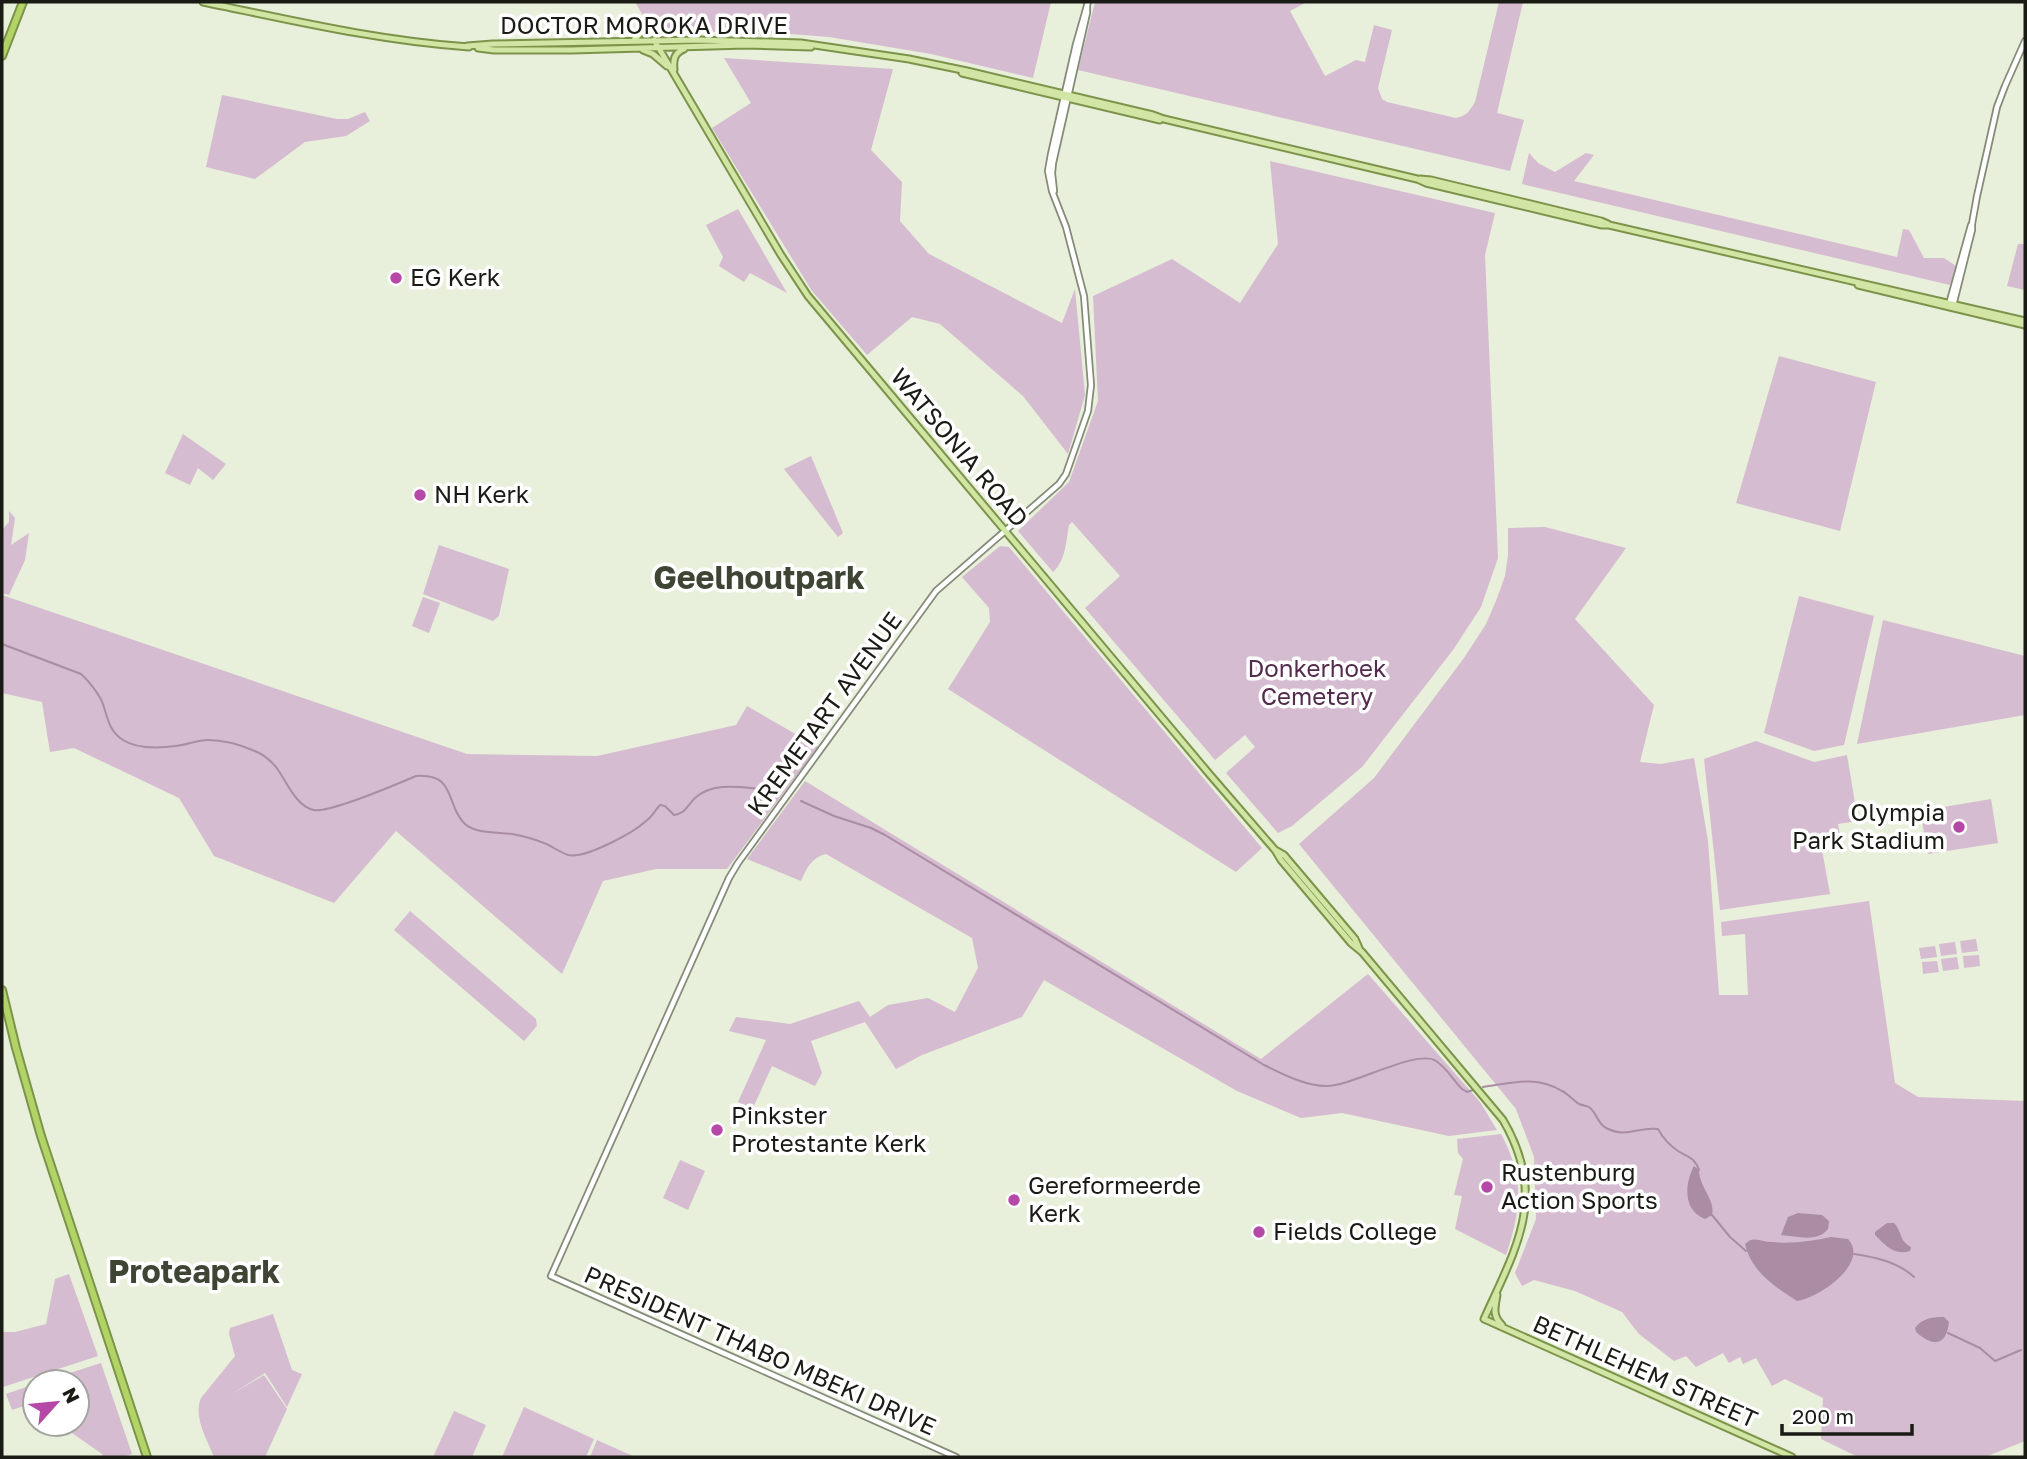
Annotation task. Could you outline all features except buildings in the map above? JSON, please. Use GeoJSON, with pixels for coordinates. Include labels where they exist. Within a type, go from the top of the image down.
{"type":"FeatureCollection","features":[{"type":"Feature","properties":{"kind":"highway"},"geometry":{"type":"LineString","coordinates":[[2,57],[23,2]]}},
{"type":"Feature","properties":{"kind":"highway"},"geometry":{"type":"LineString","coordinates":[[2,989],[41,1136],[147,1457]]}},
{"type":"Feature","properties":{"kind":"main road","name":"DOCTOR MOROKA DRIVE"},"geometry":{"type":"LineString","coordinates":[[203,2],[419,43],[494,50],[747,45],[822,47]]}},
{"type":"Feature","properties":{"kind":"main road"},"geometry":{"type":"LineString","coordinates":[[631,41],[637,39],[644,25]]}},
{"type":"Feature","properties":{"kind":"main road","name":"WATSONIA ROAD"},"geometry":{"type":"LineString","coordinates":[[654,40],[808,296],[1194,756],[1275,850],[1284,855],[1299,872],[1494,1108],[1510,1132],[1520,1153],[1526,1191],[1524,1219],[1520,1235],[1484,1319]]}},
{"type":"Feature","properties":{"kind":"main road","name":"DOCTOR MOROKA DRIVE"},"geometry":{"type":"LineString","coordinates":[[467,46],[748,40],[801,43],[909,59],[1417,179],[1510,204],[2025,323]]}},
{"type":"Feature","properties":{"kind":"main road"},"geometry":{"type":"LineString","coordinates":[[638,48],[653,54],[674,73]]}},
{"type":"Feature","properties":{"kind":"main road"},"geometry":{"type":"LineString","coordinates":[[674,73],[673,62],[676,54],[687,48]]}},
{"type":"Feature","properties":{"kind":"main road"},"geometry":{"type":"LineString","coordinates":[[1499,1285],[1494,1313],[1505,1328]]}},
{"type":"Feature","properties":{"kind":"main road","name":"BETHLEHEM STREET"},"geometry":{"type":"LineString","coordinates":[[1484,1319],[1792,1457]]}},
{"type":"Feature","properties":{"kind":"street","name":"KREMETART AVENUE"},"geometry":{"type":"LineString","coordinates":[[551,1276],[738,863],[931,597],[1064,479],[1090,404],[1084,296],[1066,227],[1055,199],[1052,167],[1088,3]]}},
{"type":"Feature","properties":{"kind":"street"},"geometry":{"type":"LineString","coordinates":[[1951,305],[1972,230],[1997,107],[2025,41]]}},
{"type":"Feature","properties":{"kind":"street","name":"PRESIDENT THABO MBEKI DRIVE"},"geometry":{"type":"LineString","coordinates":[[551,1276],[956,1457]]}},
{"type":"Feature","properties":{"kind":"green space"},"geometry":{"type":"Polygon","coordinates":[[[635,2],[1051,2],[1033,78],[931,54],[829,37],[752,31],[666,33],[648,24],[635,2]]]}},
{"type":"Feature","properties":{"kind":"green space"},"geometry":{"type":"Polygon","coordinates":[[[1095,2],[1307,2],[1290,11],[1325,76],[1356,60],[1365,62],[1374,25],[1392,30],[1378,88],[1382,99],[1456,118],[1467,113],[1475,102],[1499,2],[1523,2],[1497,113],[1524,120],[1510,171],[1078,70],[1095,2]]]}},
{"type":"Feature","properties":{"kind":"green space"},"geometry":{"type":"Polygon","coordinates":[[[724,58],[893,69],[871,150],[902,182],[900,221],[929,254],[1062,323],[1075,289],[1085,395],[1068,454],[1023,396],[940,324],[912,317],[867,355],[812,291],[712,128],[751,103],[724,58]]]}},
{"type":"Feature","properties":{"kind":"green space"},"geometry":{"type":"Polygon","coordinates":[[[222,95],[337,119],[348,119],[365,112],[370,121],[346,136],[305,142],[255,179],[206,167],[222,95]]]}},
{"type":"Feature","properties":{"kind":"green space"},"geometry":{"type":"Polygon","coordinates":[[[1529,153],[1538,163],[1555,172],[1586,153],[1594,155],[1574,181],[1897,257],[1903,229],[1909,230],[1924,258],[1944,258],[1956,266],[1950,285],[1522,184],[1529,153]]]}},
{"type":"Feature","properties":{"kind":"green space","name":"Donkerhoek Cemetery"},"geometry":{"type":"Polygon","coordinates":[[[1270,161],[1495,213],[1485,255],[1498,558],[1481,607],[1453,650],[1362,767],[1292,826],[1278,833],[1226,773],[1255,747],[1245,735],[1215,760],[1085,608],[1120,576],[1072,522],[1069,525],[1063,556],[1053,572],[1018,531],[1069,482],[1098,401],[1093,296],[1172,259],[1240,303],[1278,244],[1270,161]]]}},
{"type":"Feature","properties":{"kind":"green space"},"geometry":{"type":"Polygon","coordinates":[[[738,209],[787,293],[750,273],[744,282],[719,266],[723,257],[706,225],[738,209]]]}},
{"type":"Feature","properties":{"kind":"green space"},"geometry":{"type":"Polygon","coordinates":[[[2018,244],[2025,244],[2025,290],[2007,286],[2018,244]]]}},
{"type":"Feature","properties":{"kind":"green space"},"geometry":{"type":"Polygon","coordinates":[[[1779,356],[1876,382],[1840,531],[1736,503],[1779,356]]]}},
{"type":"Feature","properties":{"kind":"green space"},"geometry":{"type":"Polygon","coordinates":[[[183,434],[226,464],[213,480],[198,468],[190,485],[165,473],[183,434]]]}},
{"type":"Feature","properties":{"kind":"green space"},"geometry":{"type":"Polygon","coordinates":[[[811,456],[843,533],[838,537],[784,469],[811,456]]]}},
{"type":"Feature","properties":{"kind":"green space"},"geometry":{"type":"Polygon","coordinates":[[[9,511],[15,518],[11,545],[29,533],[25,560],[9,595],[2,593],[2,530],[9,522],[9,511]]]}},
{"type":"Feature","properties":{"kind":"green space"},"geometry":{"type":"Polygon","coordinates":[[[1545,527],[1626,548],[1575,619],[1654,705],[1640,762],[1661,764],[1694,758],[1708,841],[1719,995],[1748,995],[1745,934],[1722,936],[1721,922],[1869,901],[1895,1083],[1918,1097],[2025,1101],[2025,1441],[1985,1457],[1858,1457],[1821,1439],[1823,1398],[1785,1379],[1772,1386],[1756,1358],[1743,1364],[1740,1357],[1729,1363],[1723,1353],[1696,1367],[1686,1356],[1674,1361],[1639,1334],[1622,1312],[1575,1291],[1534,1280],[1522,1286],[1515,1273],[1536,1219],[1534,1157],[1516,1109],[1299,844],[1374,778],[1464,658],[1486,624],[1505,576],[1508,528],[1545,527]]]}},
{"type":"Feature","properties":{"kind":"green space"},"geometry":{"type":"Polygon","coordinates":[[[439,545],[509,569],[499,616],[493,621],[423,594],[439,545]]]}},
{"type":"Feature","properties":{"kind":"green space"},"geometry":{"type":"Polygon","coordinates":[[[1000,546],[1009,547],[1262,848],[1236,872],[948,689],[990,622],[989,608],[962,577],[1000,546]]]}},
{"type":"Feature","properties":{"kind":"green space"},"geometry":{"type":"Polygon","coordinates":[[[2,595],[467,754],[597,756],[736,725],[747,706],[818,747],[727,869],[656,869],[603,881],[562,974],[396,831],[334,903],[214,856],[179,798],[74,748],[50,752],[42,702],[2,693],[2,595]]]}},
{"type":"Feature","properties":{"kind":"green space"},"geometry":{"type":"Polygon","coordinates":[[[1799,596],[1874,616],[1844,745],[1814,751],[1764,733],[1799,596]]]}},
{"type":"Feature","properties":{"kind":"green space"},"geometry":{"type":"Polygon","coordinates":[[[423,597],[440,603],[429,633],[412,626],[423,597]]]}},
{"type":"Feature","properties":{"kind":"green space"},"geometry":{"type":"Polygon","coordinates":[[[1883,620],[2025,656],[2025,715],[1857,744],[1883,620]]]}},
{"type":"Feature","properties":{"kind":"green space"},"geometry":{"type":"Polygon","coordinates":[[[1756,741],[1814,762],[1847,755],[1858,821],[1838,824],[1840,835],[1820,839],[1830,894],[1720,910],[1704,759],[1756,741]]]}},
{"type":"Feature","properties":{"kind":"green space"},"geometry":{"type":"Polygon","coordinates":[[[805,781],[1261,1059],[1368,974],[1480,1102],[1497,1130],[1449,1136],[1342,1113],[1301,1118],[1237,1091],[1044,980],[1022,1017],[922,1055],[896,1069],[865,1022],[811,1041],[822,1073],[815,1086],[772,1066],[752,1110],[738,1102],[766,1040],[729,1031],[736,1017],[790,1024],[859,1001],[870,1017],[888,1005],[928,998],[955,1012],[978,968],[972,938],[826,854],[813,861],[801,881],[747,859],[805,781]]]}},
{"type":"Feature","properties":{"kind":"green space","name":"Olympia Park Stadium"},"geometry":{"type":"Polygon","coordinates":[[[1991,799],[1998,843],[1928,854],[1920,811],[1991,799]]]}},
{"type":"Feature","properties":{"kind":"green space"},"geometry":{"type":"Polygon","coordinates":[[[410,911],[536,1019],[537,1026],[524,1041],[394,930],[410,911]]]}},
{"type":"Feature","properties":{"kind":"green space"},"geometry":{"type":"Polygon","coordinates":[[[1976,939],[1978,951],[1962,953],[1960,941],[1976,939]]]}},
{"type":"Feature","properties":{"kind":"green space"},"geometry":{"type":"Polygon","coordinates":[[[1955,942],[1957,954],[1941,956],[1939,944],[1955,942]]]}},
{"type":"Feature","properties":{"kind":"green space"},"geometry":{"type":"Polygon","coordinates":[[[1935,946],[1937,957],[1921,959],[1919,948],[1935,946]]]}},
{"type":"Feature","properties":{"kind":"green space"},"geometry":{"type":"Polygon","coordinates":[[[1979,955],[1980,966],[1964,968],[1963,956],[1979,955]]]}},
{"type":"Feature","properties":{"kind":"green space"},"geometry":{"type":"Polygon","coordinates":[[[1957,957],[1959,969],[1943,971],[1941,959],[1957,957]]]}},
{"type":"Feature","properties":{"kind":"green space"},"geometry":{"type":"Polygon","coordinates":[[[1937,961],[1939,972],[1923,974],[1922,962],[1937,961]]]}},
{"type":"Feature","properties":{"kind":"green space","name":"Rustenburg Action Sports"},"geometry":{"type":"Polygon","coordinates":[[[1501,1134],[1514,1165],[1518,1194],[1515,1223],[1506,1255],[1455,1229],[1462,1196],[1454,1195],[1463,1159],[1458,1153],[1457,1139],[1501,1134]]]}},
{"type":"Feature","properties":{"kind":"green space"},"geometry":{"type":"Polygon","coordinates":[[[680,1160],[705,1171],[688,1210],[663,1198],[680,1160]]]}},
{"type":"Feature","properties":{"kind":"green space"},"geometry":{"type":"Polygon","coordinates":[[[69,1274],[98,1356],[61,1368],[21,1368],[21,1381],[3,1387],[2,1332],[15,1332],[46,1324],[55,1279],[69,1274]]]}},
{"type":"Feature","properties":{"kind":"green space"},"geometry":{"type":"Polygon","coordinates":[[[273,1314],[292,1370],[302,1374],[287,1407],[265,1373],[232,1394],[264,1375],[287,1409],[265,1457],[214,1457],[200,1420],[201,1398],[235,1356],[230,1328],[273,1314]]]}},
{"type":"Feature","properties":{"kind":"green space"},"geometry":{"type":"Polygon","coordinates":[[[101,1363],[132,1454],[103,1457],[79,1438],[91,1438],[91,1368],[85,1368],[101,1363]]]}},
{"type":"Feature","properties":{"kind":"green space"},"geometry":{"type":"Polygon","coordinates":[[[21,1389],[21,1407],[12,1410],[6,1394],[21,1389]]]}},
{"type":"Feature","properties":{"kind":"green space"},"geometry":{"type":"Polygon","coordinates":[[[524,1407],[594,1439],[586,1457],[502,1457],[524,1407]]]}},
{"type":"Feature","properties":{"kind":"green space"},"geometry":{"type":"Polygon","coordinates":[[[454,1411],[486,1425],[472,1457],[433,1457],[454,1411]]]}},
{"type":"Feature","properties":{"kind":"green space"},"geometry":{"type":"Polygon","coordinates":[[[597,1440],[635,1457],[590,1457],[597,1440]]]}},
{"type":"Feature","properties":{"kind":"shaded area"},"geometry":{"type":"Polygon","coordinates":[[[1694,1166],[1699,1170],[1712,1204],[1712,1215],[1705,1219],[1692,1209],[1689,1203],[1687,1188],[1694,1166]]]}},
{"type":"Feature","properties":{"kind":"shaded area"},"geometry":{"type":"Polygon","coordinates":[[[1798,1213],[1822,1215],[1829,1221],[1828,1229],[1813,1237],[1781,1235],[1788,1217],[1798,1213]]]}},
{"type":"Feature","properties":{"kind":"shaded area"},"geometry":{"type":"Polygon","coordinates":[[[1887,1223],[1897,1226],[1904,1242],[1911,1247],[1910,1251],[1895,1251],[1875,1235],[1875,1232],[1887,1223]]]}},
{"type":"Feature","properties":{"kind":"shaded area"},"geometry":{"type":"Polygon","coordinates":[[[1831,1237],[1848,1239],[1853,1248],[1847,1268],[1829,1286],[1797,1301],[1772,1284],[1758,1270],[1745,1244],[1754,1239],[1787,1243],[1831,1237]]]}},
{"type":"Feature","properties":{"kind":"shaded area"},"geometry":{"type":"Polygon","coordinates":[[[1944,1317],[1949,1322],[1941,1340],[1933,1342],[1916,1332],[1915,1328],[1924,1320],[1944,1317]]]}},
{"type":"Feature","properties":{"kind":"waterway"},"geometry":{"type":"LineString","coordinates":[[2,644],[81,674],[103,704],[112,729],[123,740],[135,745],[156,747],[213,740],[250,749],[272,762],[297,799],[314,810],[348,803],[416,776],[429,776],[444,785],[459,816],[470,827],[524,837],[568,855],[576,855],[597,849],[631,832],[660,805],[674,815],[684,811],[695,798],[710,790],[726,787],[761,789]]}},
{"type":"Feature","properties":{"kind":"waterway"},"geometry":{"type":"LineString","coordinates":[[801,801],[885,835],[1286,1076],[1318,1085],[1337,1085],[1399,1063],[1427,1058],[1447,1070],[1462,1089],[1467,1092],[1473,1090]]}},
{"type":"Feature","properties":{"kind":"waterway"},"geometry":{"type":"LineString","coordinates":[[1483,1087],[1524,1082],[1552,1086],[1579,1104],[1589,1107],[1606,1128],[1621,1132],[1658,1129],[1672,1146],[1693,1160],[1699,1170]]}},
{"type":"Feature","properties":{"kind":"waterway"},"geometry":{"type":"LineString","coordinates":[[1712,1215],[1746,1251]]}},
{"type":"Feature","properties":{"kind":"waterway"},"geometry":{"type":"LineString","coordinates":[[1854,1254],[1894,1264],[1914,1277]]}},
{"type":"Feature","properties":{"kind":"waterway"},"geometry":{"type":"LineString","coordinates":[[1948,1333],[1980,1348],[1995,1361],[2021,1350]]}},
{"type":"Feature","properties":{"kind":"place","name":"EG Kerk"},"geometry":{"type":"Point","coordinates":[396,278]}},
{"type":"Feature","properties":{"kind":"place","name":"NH Kerk"},"geometry":{"type":"Point","coordinates":[420,495]}},
{"type":"Feature","properties":{"kind":"place","name":"Olympia Park Stadium"},"geometry":{"type":"Point","coordinates":[1959,827]}},
{"type":"Feature","properties":{"kind":"place","name":"Pinkster Protestante Kerk"},"geometry":{"type":"Point","coordinates":[717,1130]}},
{"type":"Feature","properties":{"kind":"place","name":"Rustenburg Action Sports"},"geometry":{"type":"Point","coordinates":[1487,1187]}},
{"type":"Feature","properties":{"kind":"place","name":"Gereformeerde Kerk"},"geometry":{"type":"Point","coordinates":[1014,1200]}},
{"type":"Feature","properties":{"kind":"place","name":"Fields College"},"geometry":{"type":"Point","coordinates":[1259,1232]}},
{"type":"Feature","properties":{"kind":"district","name":"Geelhoutpark"},"geometry":{"type":"Point","coordinates":[759,578]}},
{"type":"Feature","properties":{"kind":"district","name":"Proteapark"},"geometry":{"type":"Point","coordinates":[194,1272]}}]}
